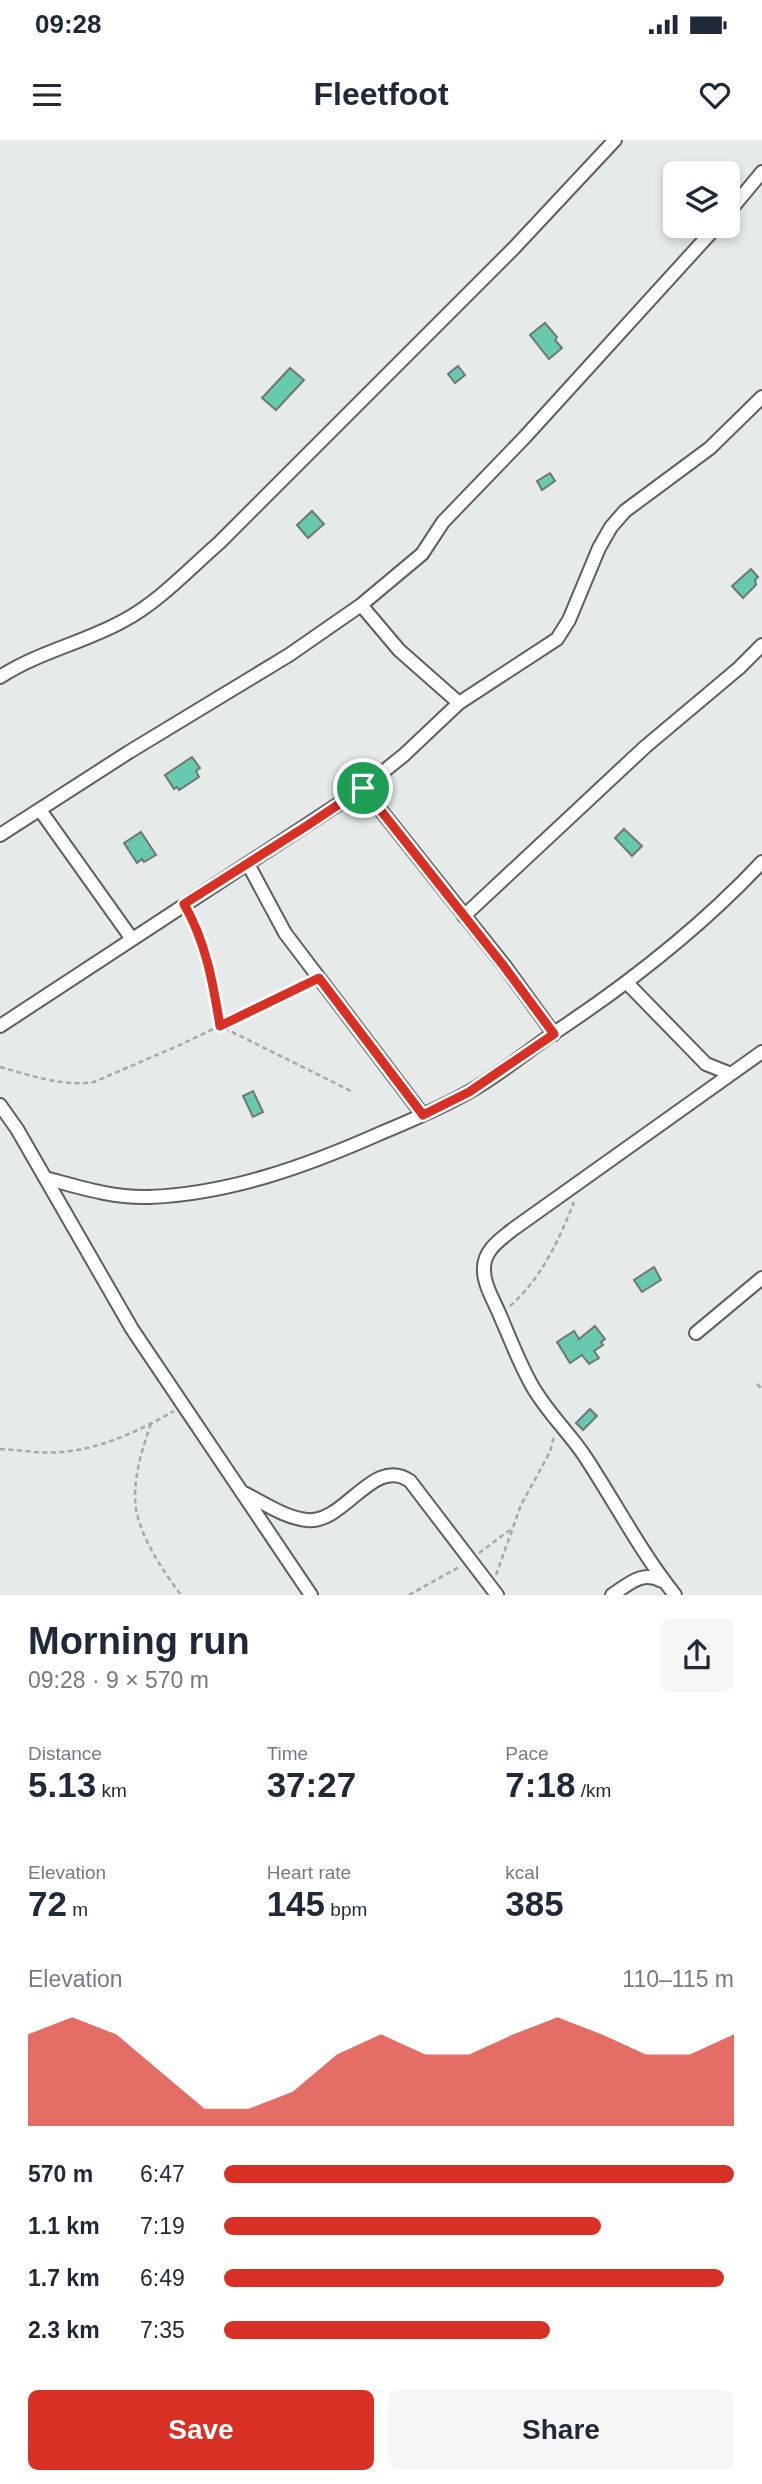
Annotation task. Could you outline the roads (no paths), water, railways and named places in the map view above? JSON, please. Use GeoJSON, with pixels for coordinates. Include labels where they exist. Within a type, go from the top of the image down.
{"type":"FeatureCollection","features":[{"type":"Feature","properties":{"kind":"street"},"geometry":{"type":"LineString","coordinates":[[0,677],[32,658],[124,621],[149,604],[287,476],[450,313],[615,140]]}},
{"type":"Feature","properties":{"kind":"street"},"geometry":{"type":"LineString","coordinates":[[740,199],[762,172]]}},
{"type":"Feature","properties":{"kind":"street"},"geometry":{"type":"LineString","coordinates":[[0,835],[289,654],[361,605],[422,554],[443,522],[542,419],[706,238]]}},
{"type":"Feature","properties":{"kind":"street"},"geometry":{"type":"LineString","coordinates":[[0,1026],[363,788],[404,755],[459,703],[557,639],[569,620],[599,548],[611,527],[625,511],[710,448],[762,397]]}},
{"type":"Feature","properties":{"kind":"street"},"geometry":{"type":"LineString","coordinates":[[752,407],[762,417]]}},
{"type":"Feature","properties":{"kind":"street"},"geometry":{"type":"LineString","coordinates":[[361,605],[399,650],[459,703]]}},
{"type":"Feature","properties":{"kind":"street"},"geometry":{"type":"LineString","coordinates":[[464,916],[645,747],[739,668],[762,645]]}},
{"type":"Feature","properties":{"kind":"street"},"geometry":{"type":"LineString","coordinates":[[363,788],[554,1034]]}},
{"type":"Feature","properties":{"kind":"street"},"geometry":{"type":"LineString","coordinates":[[40,810],[132,939]]}},
{"type":"Feature","properties":{"kind":"street"},"geometry":{"type":"LineString","coordinates":[[45,1178],[103,1194],[146,1197],[185,1194],[240,1184],[293,1168],[423,1115],[469,1092],[627,983],[762,862]]}},
{"type":"Feature","properties":{"kind":"street"},"geometry":{"type":"LineString","coordinates":[[248,864],[285,933],[423,1115]]}},
{"type":"Feature","properties":{"kind":"street"},"geometry":{"type":"LineString","coordinates":[[627,983],[706,1064],[731,1074]]}},
{"type":"Feature","properties":{"kind":"street"},"geometry":{"type":"LineString","coordinates":[[675,1595],[631,1534],[583,1452],[550,1413],[530,1383],[484,1274],[485,1259],[494,1245],[601,1165],[762,1052]]}},
{"type":"Feature","properties":{"kind":"street"},"geometry":{"type":"LineString","coordinates":[[0,1105],[17,1129],[132,1329],[311,1595]]}},
{"type":"Feature","properties":{"kind":"street"},"geometry":{"type":"LineString","coordinates":[[696,1333],[762,1278]]}},
{"type":"Feature","properties":{"kind":"street"},"geometry":{"type":"LineString","coordinates":[[242,1492],[282,1512],[307,1520],[322,1518],[388,1474],[402,1475],[494,1591]]}},
{"type":"Feature","properties":{"kind":"street"},"geometry":{"type":"LineString","coordinates":[[612,1595],[648,1575],[665,1583]]}}]}
